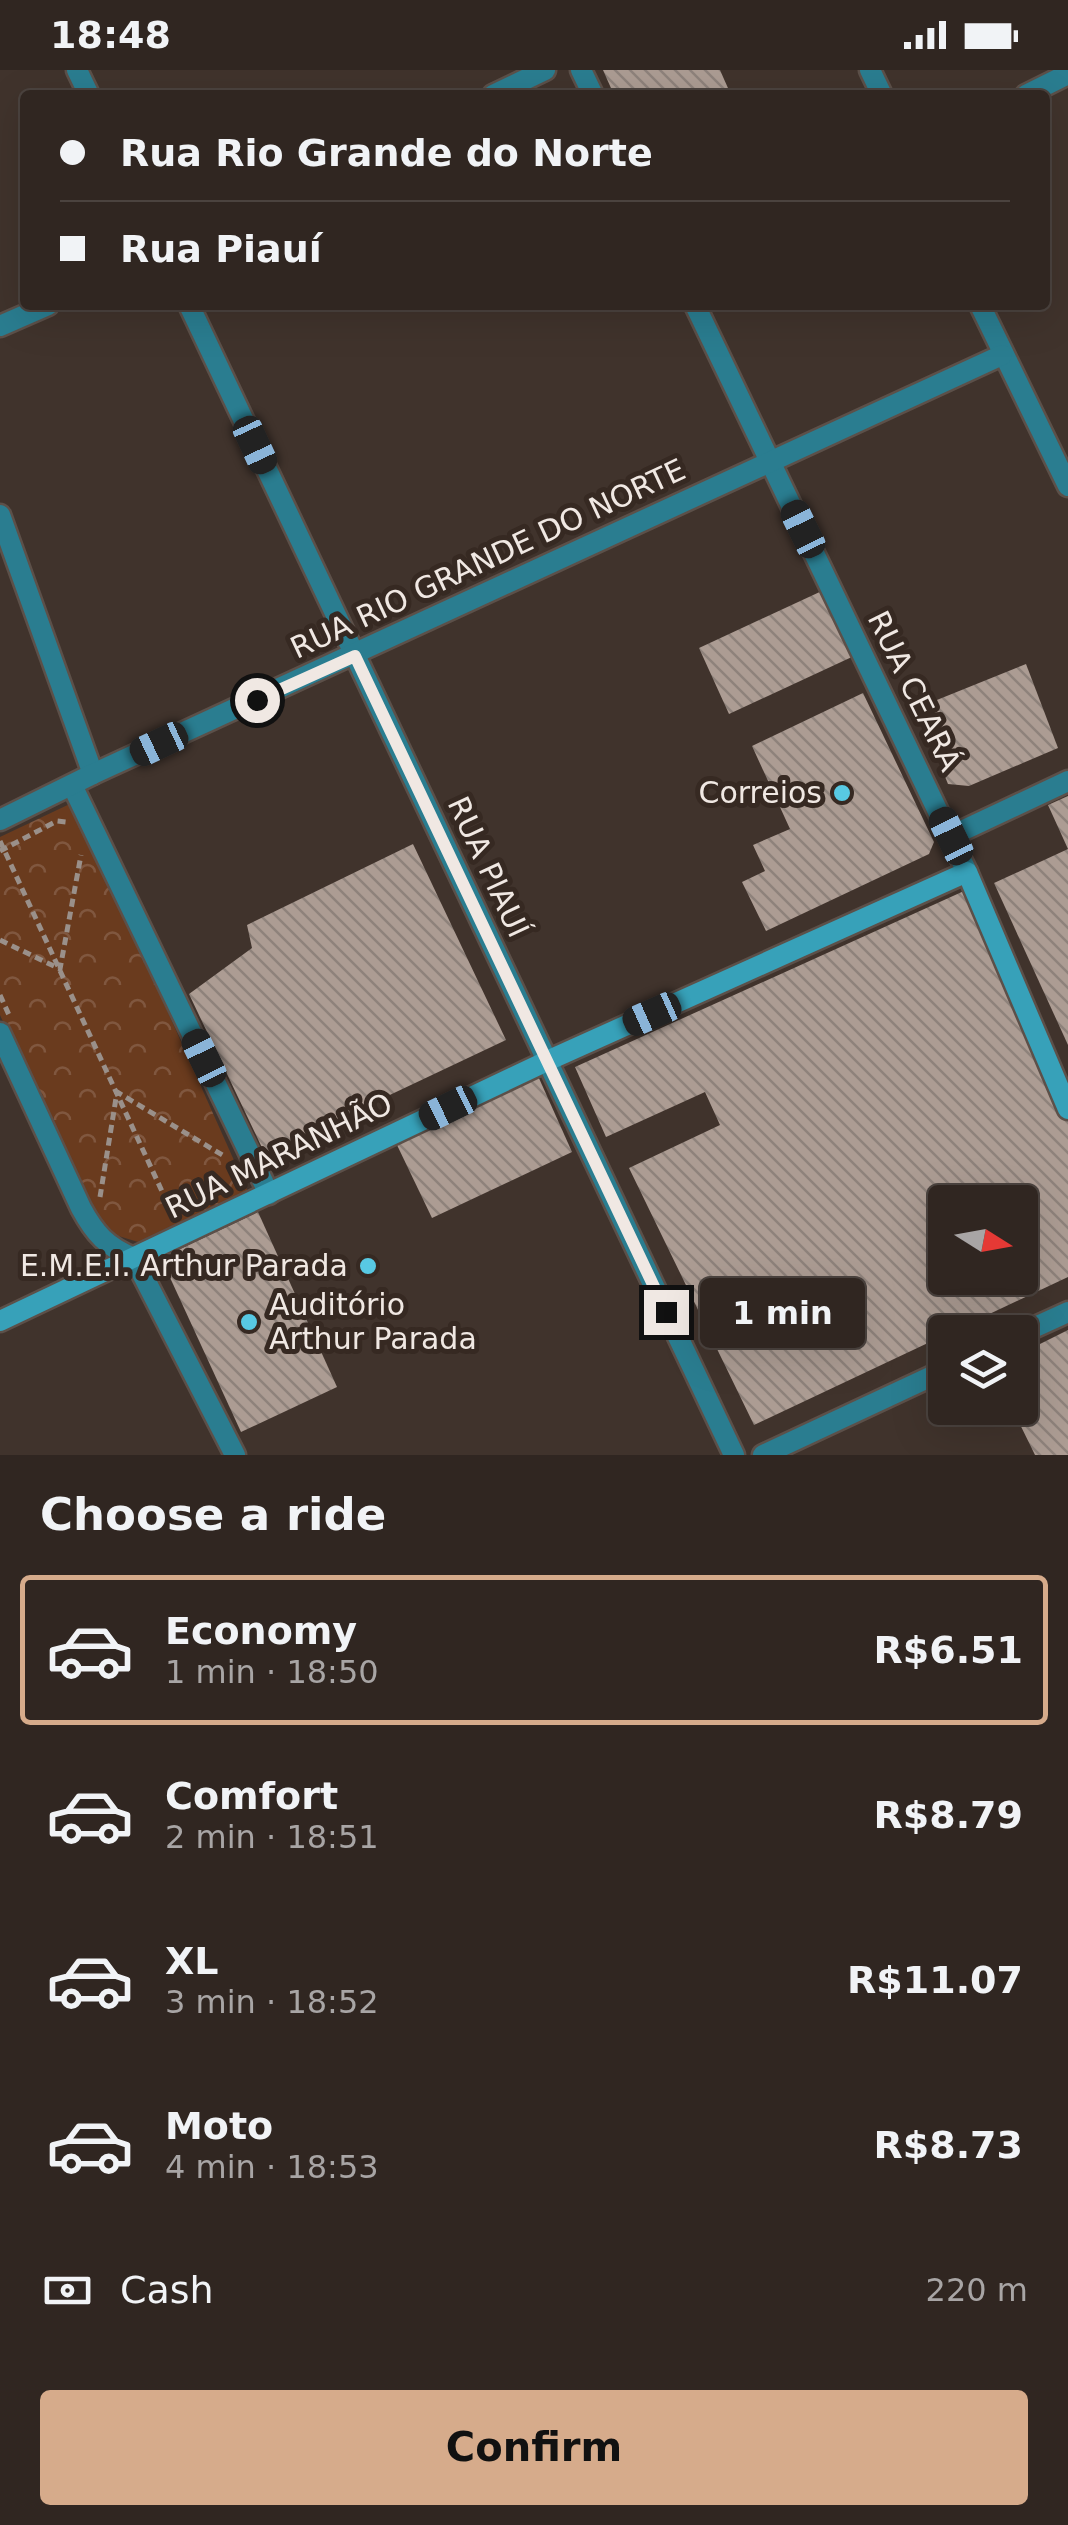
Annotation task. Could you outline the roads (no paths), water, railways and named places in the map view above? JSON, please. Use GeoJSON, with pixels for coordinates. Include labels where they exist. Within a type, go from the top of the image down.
{"type":"FeatureCollection","features":[{"type":"Feature","properties":{"kind":"main road","name":"RUA MARANHÃO"},"geometry":{"type":"LineString","coordinates":[[0,1322],[547,1061],[966,872]]}},
{"type":"Feature","properties":{"kind":"main road","name":"RUA CEARÁ"},"geometry":{"type":"LineString","coordinates":[[966,872],[1068,1109]]}},
{"type":"Feature","properties":{"kind":"street"},"geometry":{"type":"LineString","coordinates":[[503,90],[545,70]]}},
{"type":"Feature","properties":{"kind":"street"},"geometry":{"type":"LineString","coordinates":[[1036,90],[1068,74]]}},
{"type":"Feature","properties":{"kind":"street"},"geometry":{"type":"LineString","coordinates":[[0,326],[37,310]]}},
{"type":"Feature","properties":{"kind":"street","name":"RUA PIAUÍ"},"geometry":{"type":"LineString","coordinates":[[191,310],[734,1455]]}},
{"type":"Feature","properties":{"kind":"street","name":"RUA CEARÁ"},"geometry":{"type":"LineString","coordinates":[[697,310],[966,872]]}},
{"type":"Feature","properties":{"kind":"street"},"geometry":{"type":"LineString","coordinates":[[982,310],[1068,486]]}},
{"type":"Feature","properties":{"kind":"street","name":"RUA RIO GRANDE DO NORTE"},"geometry":{"type":"LineString","coordinates":[[0,820],[1002,355]]}},
{"type":"Feature","properties":{"kind":"street"},"geometry":{"type":"LineString","coordinates":[[0,515],[94,774]]}},
{"type":"Feature","properties":{"kind":"street"},"geometry":{"type":"LineString","coordinates":[[951,836],[1068,781]]}},
{"type":"Feature","properties":{"kind":"street"},"geometry":{"type":"LineString","coordinates":[[72,785],[269,1194]]}},
{"type":"Feature","properties":{"kind":"street"},"geometry":{"type":"LineString","coordinates":[[8,1032],[95,1232],[112,1249],[134,1258],[234,1455]]}},
{"type":"Feature","properties":{"kind":"street"},"geometry":{"type":"LineString","coordinates":[[1038,1326],[1068,1312]]}},
{"type":"Feature","properties":{"kind":"street"},"geometry":{"type":"LineString","coordinates":[[763,1455],[928,1378]]}},
{"type":"Feature","properties":{"kind":"place","name":"Correios"},"geometry":{"type":"Point","coordinates":[842,793]}},
{"type":"Feature","properties":{"kind":"place","name":"E.M.E.I. Arthur Parada"},"geometry":{"type":"Point","coordinates":[368,1266]}},
{"type":"Feature","properties":{"kind":"place","name":"Auditório Arthur Parada"},"geometry":{"type":"Point","coordinates":[249,1322]}}]}
